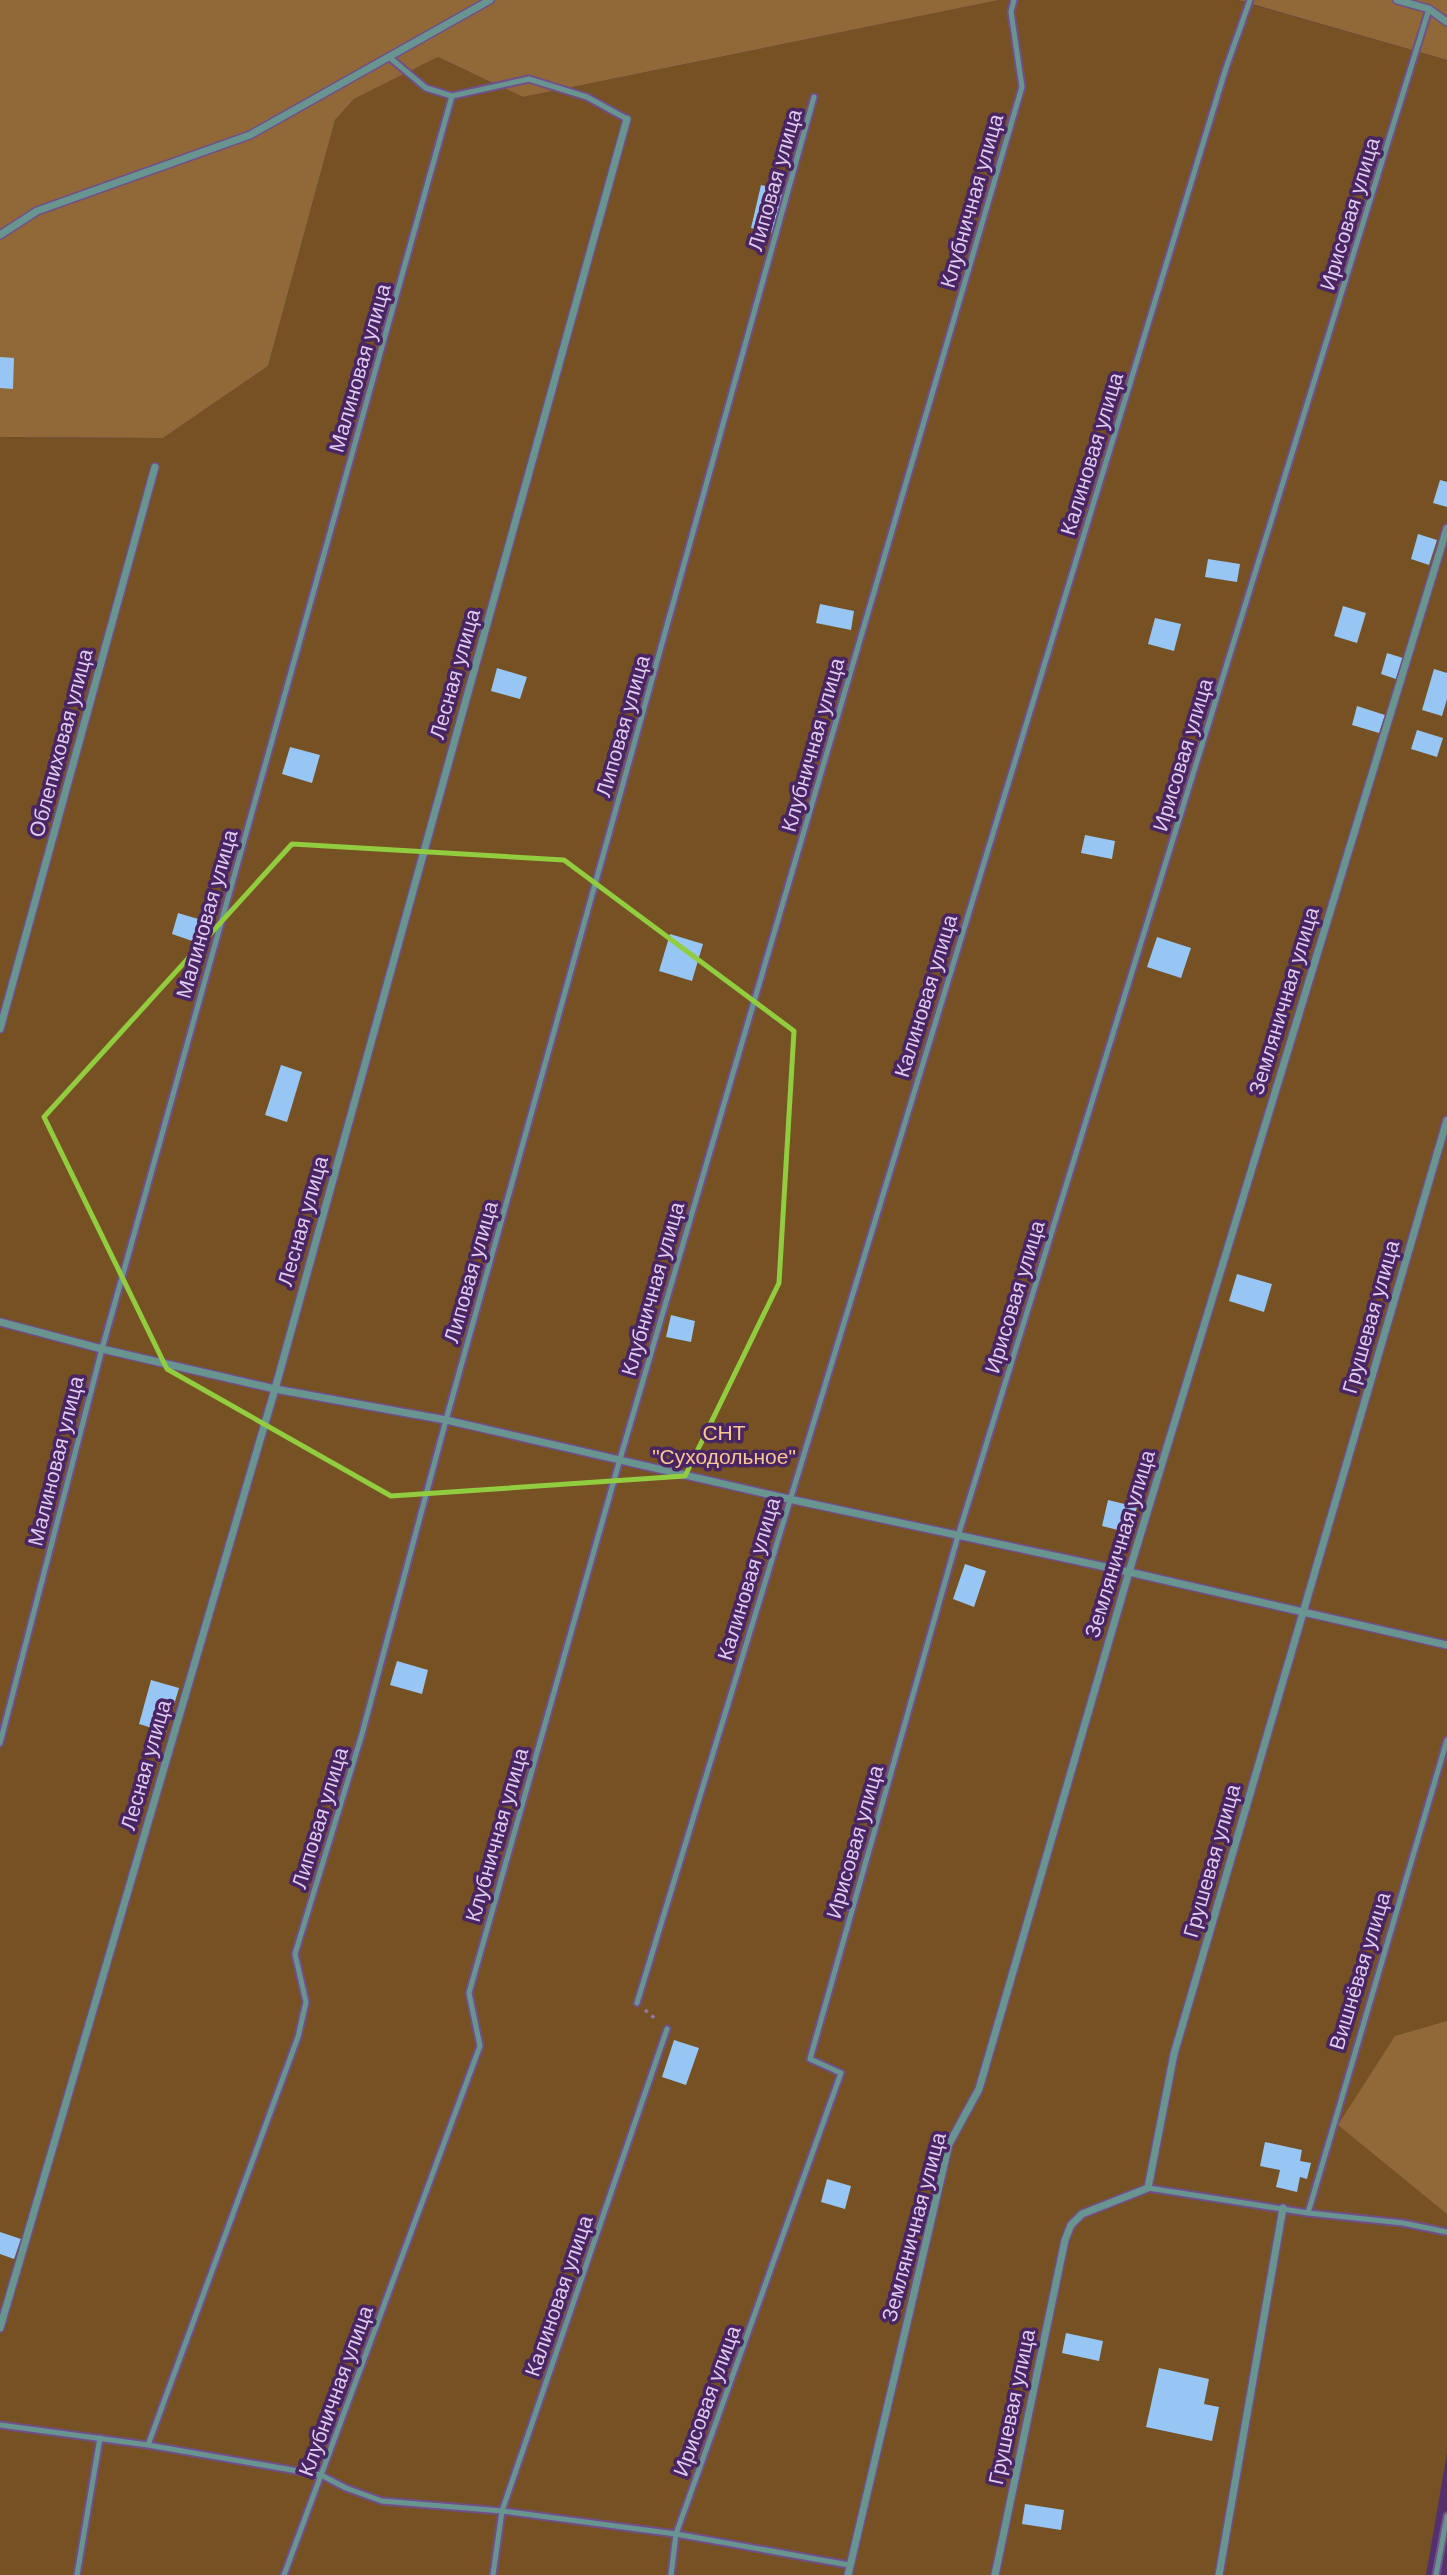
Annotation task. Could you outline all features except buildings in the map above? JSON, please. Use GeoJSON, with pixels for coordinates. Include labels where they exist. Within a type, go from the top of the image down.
{"type":"FeatureCollection","features":[{"type":"Feature","properties":{"kind":"street"},"geometry":{"type":"LineString","coordinates":[[0,235],[37,211],[250,135],[489,0]]}},
{"type":"Feature","properties":{"kind":"street"},"geometry":{"type":"LineString","coordinates":[[1396,0],[1429,9],[1447,22]]}},
{"type":"Feature","properties":{"kind":"street","name":"Лесная улица"},"geometry":{"type":"LineString","coordinates":[[0,2328],[275,1388],[627,119]]}},
{"type":"Feature","properties":{"kind":"street","name":"Облепиховая улица"},"geometry":{"type":"LineString","coordinates":[[0,1029],[155,467]]}},
{"type":"Feature","properties":{"kind":"street","name":"Земляничная улица"},"geometry":{"type":"LineString","coordinates":[[848,2575],[949,2144],[979,2089],[1129,1572],[1447,527]]}},
{"type":"Feature","properties":{"kind":"street","name":"Грушевая улица"},"geometry":{"type":"LineString","coordinates":[[995,2575],[1065,2240],[1071,2225],[1082,2214],[1148,2188],[1174,2054],[1447,1120]]}},
{"type":"Feature","properties":{"kind":"street"},"geometry":{"type":"LineString","coordinates":[[0,1322],[102,1349],[275,1388],[446,1420],[1447,1645]]}},
{"type":"Feature","properties":{"kind":"street"},"geometry":{"type":"LineString","coordinates":[[1219,2575],[1283,2208]]}},
{"type":"Feature","properties":{"kind":"lane","name":"Клубничная улица"},"geometry":{"type":"LineString","coordinates":[[284,2575],[480,2046],[469,1993],[620,1459],[1022,88],[1011,12],[1014,0]]}},
{"type":"Feature","properties":{"kind":"lane","name":"Калиновая улица"},"geometry":{"type":"LineString","coordinates":[[637,2003],[1222,81],[1250,0]]}},
{"type":"Feature","properties":{"kind":"lane","name":"Ирисовая улица"},"geometry":{"type":"LineString","coordinates":[[671,2575],[676,2534],[841,2073],[810,2059],[958,1536],[1429,9]]}},
{"type":"Feature","properties":{"kind":"lane"},"geometry":{"type":"LineString","coordinates":[[389,57],[426,88],[452,96],[529,79],[587,96],[627,119]]}},
{"type":"Feature","properties":{"kind":"lane","name":"Малиновая улица"},"geometry":{"type":"LineString","coordinates":[[0,1743],[102,1349],[452,96]]}},
{"type":"Feature","properties":{"kind":"lane","name":"Липовая улица"},"geometry":{"type":"LineString","coordinates":[[148,2445],[298,2037],[306,2002],[295,1954],[365,1721],[446,1420],[814,97]]}},
{"type":"Feature","properties":{"kind":"lane","name":"Вишнёвая улица"},"geometry":{"type":"LineString","coordinates":[[1308,2213],[1447,1740]]}},
{"type":"Feature","properties":{"kind":"lane","name":"Калиновая улица"},"geometry":{"type":"LineString","coordinates":[[493,2575],[502,2511],[667,2029]]}},
{"type":"Feature","properties":{"kind":"lane"},"geometry":{"type":"LineString","coordinates":[[1148,2188],[1308,2213],[1403,2223],[1447,2232]]}},
{"type":"Feature","properties":{"kind":"lane"},"geometry":{"type":"LineString","coordinates":[[0,2425],[148,2445],[321,2475],[346,2488],[382,2501],[502,2511],[676,2534],[849,2565]]}},
{"type":"Feature","properties":{"kind":"lane"},"geometry":{"type":"LineString","coordinates":[[77,2575],[100,2438]]}},
{"type":"Feature","properties":{"kind":"lane"},"geometry":{"type":"LineString","coordinates":[[1436,2575],[1447,2516]]}},
{"type":"Feature","properties":{"kind":"path"},"geometry":{"type":"LineString","coordinates":[[637,2003],[667,2029]]}},
{"type":"Feature","properties":{"kind":"highlighted area"},"geometry":{"type":"Polygon","coordinates":[[[292,844],[564,860],[794,1031],[779,1283],[685,1476],[391,1496],[167,1369],[44,1117],[292,844]]]}},
{"type":"Feature","properties":{"kind":"green space","name":"СНТ \"Суходольное\""},"geometry":{"type":"Polygon","coordinates":[[[999,0],[1237,0],[1447,60],[1447,2453],[1426,2575],[0,2575],[0,437],[163,438],[268,366],[335,120],[354,99],[438,57],[523,97],[999,0]]]}},
{"type":"Feature","properties":{"kind":"shaded area"},"geometry":{"type":"Polygon","coordinates":[[[0,0],[999,0],[523,97],[438,57],[354,99],[335,120],[268,366],[163,438],[0,437],[0,0]]]}},
{"type":"Feature","properties":{"kind":"shaded area"},"geometry":{"type":"Polygon","coordinates":[[[1238,0],[1447,0],[1447,60],[1238,0]]]}},
{"type":"Feature","properties":{"kind":"shaded area"},"geometry":{"type":"Polygon","coordinates":[[[1447,2021],[1447,2214],[1338,2125],[1395,2036],[1447,2021]]]}}]}
